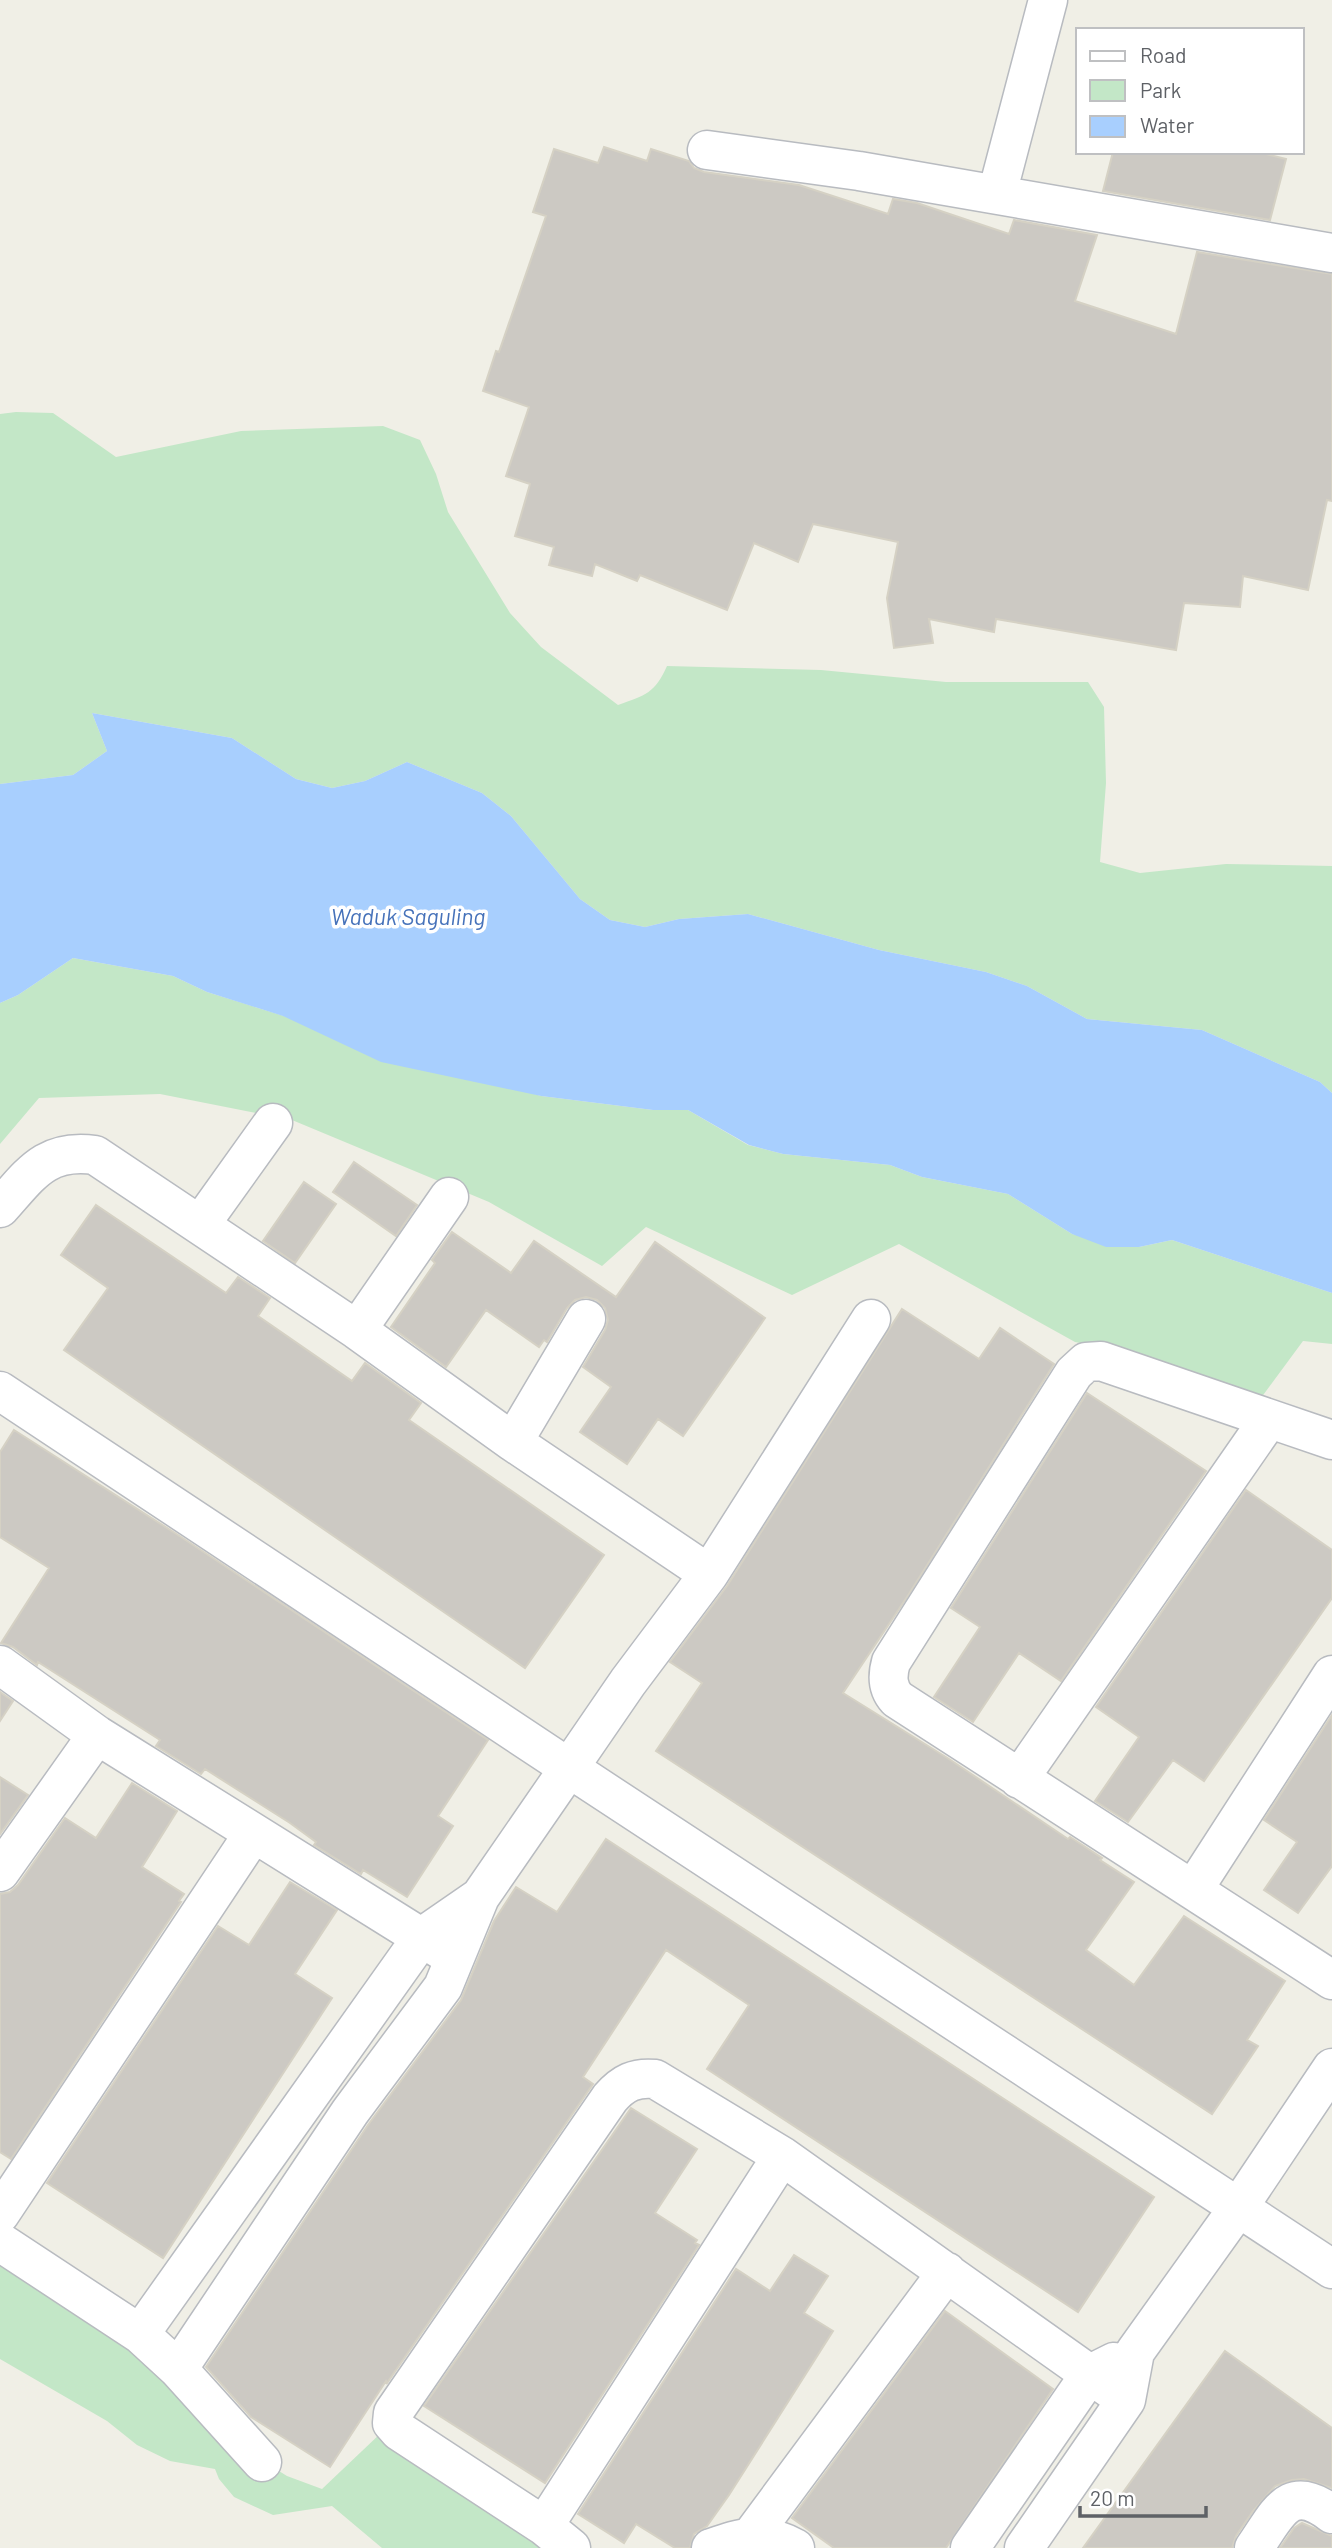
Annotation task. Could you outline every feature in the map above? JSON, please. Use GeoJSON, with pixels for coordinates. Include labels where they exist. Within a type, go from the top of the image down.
{"type":"FeatureCollection","features":[{"type":"Feature","properties":{"kind":"street"},"geometry":{"type":"LineString","coordinates":[[997,194],[1048,0]]}},
{"type":"Feature","properties":{"kind":"street"},"geometry":{"type":"LineString","coordinates":[[707,150],[859,171],[1332,253]]}},
{"type":"Feature","properties":{"kind":"street"},"geometry":{"type":"LineString","coordinates":[[200,1225],[273,1123]]}},
{"type":"Feature","properties":{"kind":"street"},"geometry":{"type":"LineString","coordinates":[[0,1208],[48,1159],[78,1152],[95,1154],[357,1330],[513,1442],[709,1574]]}},
{"type":"Feature","properties":{"kind":"street"},"geometry":{"type":"LineString","coordinates":[[357,1330],[449,1197]]}},
{"type":"Feature","properties":{"kind":"street"},"geometry":{"type":"LineString","coordinates":[[513,1442],[586,1319]]}},
{"type":"Feature","properties":{"kind":"street"},"geometry":{"type":"LineString","coordinates":[[178,2369],[350,2112],[443,1987],[480,1897],[628,1682],[709,1574],[871,1319]]}},
{"type":"Feature","properties":{"kind":"street"},"geometry":{"type":"LineString","coordinates":[[1332,1440],[1101,1361],[1086,1362],[1074,1373],[891,1662],[888,1673],[891,1692],[897,1699],[1332,1980]]}},
{"type":"Feature","properties":{"kind":"street"},"geometry":{"type":"LineString","coordinates":[[0,1391],[1332,2269]]}},
{"type":"Feature","properties":{"kind":"street"},"geometry":{"type":"LineString","coordinates":[[1019,1779],[1269,1419]]}},
{"type":"Feature","properties":{"kind":"street"},"geometry":{"type":"LineString","coordinates":[[0,1665],[97,1735],[456,1960]]}},
{"type":"Feature","properties":{"kind":"street"},"geometry":{"type":"LineString","coordinates":[[1193,1890],[1332,1675]]}},
{"type":"Feature","properties":{"kind":"street"},"geometry":{"type":"LineString","coordinates":[[0,1872],[97,1735]]}},
{"type":"Feature","properties":{"kind":"street"},"geometry":{"type":"LineString","coordinates":[[0,2214],[253,1834]]}},
{"type":"Feature","properties":{"kind":"street"},"geometry":{"type":"LineString","coordinates":[[140,2334],[422,1937],[480,1897]]}},
{"type":"Feature","properties":{"kind":"street"},"geometry":{"type":"LineString","coordinates":[[1024,2548],[1126,2400],[1135,2353],[1238,2208],[1332,2068]]}},
{"type":"Feature","properties":{"kind":"street"},"geometry":{"type":"LineString","coordinates":[[782,2156],[557,2537],[399,2431],[392,2423],[393,2413],[610,2098],[619,2088],[641,2078],[655,2079],[782,2156],[1126,2400]]}},
{"type":"Feature","properties":{"kind":"street"},"geometry":{"type":"LineString","coordinates":[[0,2242],[140,2334],[178,2369],[262,2462]]}},
{"type":"Feature","properties":{"kind":"street"},"geometry":{"type":"LineString","coordinates":[[752,2535],[947,2272]]}},
{"type":"Feature","properties":{"kind":"street"},"geometry":{"type":"LineString","coordinates":[[970,2548],[1090,2374],[1135,2353]]}},
{"type":"Feature","properties":{"kind":"street"},"geometry":{"type":"LineString","coordinates":[[1254,2548],[1282,2508],[1297,2499],[1315,2501],[1332,2514]]}},
{"type":"Feature","properties":{"kind":"street"},"geometry":{"type":"LineString","coordinates":[[710,2548],[752,2535],[784,2542],[795,2548]]}},
{"type":"Feature","properties":{"kind":"green space"},"geometry":{"type":"Polygon","coordinates":[[[53,413],[116,457],[241,431],[383,426],[420,440],[436,474],[448,512],[510,613],[541,647],[618,705],[649,692],[667,666],[821,670],[946,682],[1088,682],[1104,707],[1106,783],[1100,862],[1140,873],[1226,864],[1332,866],[1332,1093],[1320,1082],[1202,1030],[1087,1019],[1027,986],[986,972],[879,950],[748,914],[679,919],[645,927],[610,920],[580,899],[511,816],[482,793],[407,762],[365,781],[332,788],[296,779],[232,738],[92,713],[107,751],[73,775],[0,784],[0,414],[53,413]]]}},
{"type":"Feature","properties":{"kind":"green space"},"geometry":{"type":"Polygon","coordinates":[[[73,958],[173,976],[207,992],[541,1096],[653,1110],[688,1110],[748,1145],[783,1154],[890,1165],[922,1177],[1008,1194],[1072,1234],[1139,1247],[1172,1240],[1332,1293],[1332,1344],[1303,1341],[1244,1421],[1138,1354],[1075,1342],[899,1244],[792,1295],[646,1227],[602,1266],[489,1202],[292,1120],[160,1094],[39,1098],[0,1144],[0,1003],[18,995],[73,958]]]}},
{"type":"Feature","properties":{"kind":"green space"},"geometry":{"type":"Polygon","coordinates":[[[0,2258],[119,2308],[234,2443],[287,2476],[322,2489],[382,2432],[551,2548],[382,2548],[332,2506],[273,2515],[234,2497],[219,2479],[215,2469],[170,2461],[137,2445],[107,2421],[0,2359],[0,2258]]]}},
{"type":"Feature","properties":{"kind":"water","name":"Waduk Saguling"},"geometry":{"type":"Polygon","coordinates":[[[92,713],[232,738],[296,779],[332,788],[365,781],[407,762],[482,793],[511,816],[580,899],[610,920],[645,927],[679,919],[748,914],[879,950],[986,972],[1027,986],[1087,1019],[1202,1030],[1320,1082],[1332,1093],[1332,1293],[1172,1240],[1139,1247],[1106,1247],[1072,1234],[1008,1194],[922,1177],[890,1165],[783,1154],[749,1145],[688,1110],[653,1110],[541,1096],[381,1062],[283,1016],[207,992],[173,976],[73,958],[18,995],[0,1003],[0,784],[73,775],[107,751],[92,713]]]}},
{"type":"Feature","properties":{"kind":"building"},"geometry":{"type":"Polygon","coordinates":[[[604,147],[647,161],[651,149],[689,161],[694,168],[704,172],[799,185],[888,214],[893,199],[917,203],[1009,234],[1014,220],[1097,235],[1075,301],[1176,334],[1197,252],[1332,274],[1332,501],[1327,500],[1308,590],[1243,576],[1240,607],[1184,603],[1176,650],[996,619],[994,632],[929,619],[933,643],[894,648],[887,598],[898,542],[813,524],[798,562],[754,543],[727,610],[640,575],[637,581],[595,564],[592,576],[549,565],[554,547],[515,536],[530,484],[506,476],[529,407],[483,391],[546,216],[533,212],[554,149],[598,163],[604,147]]]}},
{"type":"Feature","properties":{"kind":"building"},"geometry":{"type":"Polygon","coordinates":[[[1112,154],[1266,154],[1286,159],[1270,220],[1103,191],[1112,154]]]}},
{"type":"Feature","properties":{"kind":"building"},"geometry":{"type":"Polygon","coordinates":[[[354,1162],[417,1205],[396,1236],[333,1192],[354,1162]]]}},
{"type":"Feature","properties":{"kind":"building"},"geometry":{"type":"Polygon","coordinates":[[[304,1182],[336,1204],[295,1263],[263,1241],[304,1182]]]}},
{"type":"Feature","properties":{"kind":"building"},"geometry":{"type":"Polygon","coordinates":[[[96,1205],[226,1293],[238,1277],[270,1298],[258,1316],[352,1381],[365,1363],[421,1403],[409,1420],[604,1555],[525,1668],[64,1350],[108,1288],[61,1255],[96,1205]]]}},
{"type":"Feature","properties":{"kind":"building"},"geometry":{"type":"Polygon","coordinates":[[[452,1232],[511,1273],[534,1241],[616,1297],[655,1242],[765,1318],[683,1436],[658,1419],[627,1464],[580,1432],[611,1387],[583,1367],[608,1320],[605,1308],[597,1300],[586,1297],[575,1300],[567,1308],[547,1342],[544,1340],[539,1347],[486,1310],[446,1367],[391,1327],[435,1263],[432,1260],[452,1232]]]}},
{"type":"Feature","properties":{"kind":"building"},"geometry":{"type":"Polygon","coordinates":[[[902,1309],[979,1359],[1000,1328],[1054,1364],[843,1693],[949,1759],[1068,1839],[1070,1837],[1134,1882],[1086,1950],[1134,1985],[1184,1916],[1285,1981],[1247,2040],[1258,2046],[1212,2114],[656,1751],[702,1683],[670,1662],[727,1586],[902,1309]]]}},
{"type":"Feature","properties":{"kind":"building"},"geometry":{"type":"Polygon","coordinates":[[[1087,1393],[1206,1471],[1061,1681],[1019,1653],[973,1722],[934,1697],[980,1627],[951,1608],[1087,1393]]]}},
{"type":"Feature","properties":{"kind":"building"},"geometry":{"type":"Polygon","coordinates":[[[14,1430],[488,1740],[438,1816],[453,1826],[407,1897],[363,1870],[361,1874],[314,1845],[316,1842],[290,1823],[205,1769],[201,1774],[156,1746],[160,1740],[38,1662],[37,1665],[13,1647],[1,1643],[49,1568],[0,1537],[0,1452],[14,1430]]]}},
{"type":"Feature","properties":{"kind":"building"},"geometry":{"type":"Polygon","coordinates":[[[1246,1490],[1332,1550],[1332,1598],[1204,1781],[1173,1760],[1128,1822],[1095,1801],[1139,1737],[1096,1707],[1246,1490]]]}},
{"type":"Feature","properties":{"kind":"building"},"geometry":{"type":"Polygon","coordinates":[[[0,1692],[13,1701],[0,1721],[0,1692]]]}},
{"type":"Feature","properties":{"kind":"building"},"geometry":{"type":"Polygon","coordinates":[[[1332,1715],[1332,1866],[1298,1913],[1264,1890],[1297,1842],[1264,1820],[1332,1715]]]}},
{"type":"Feature","properties":{"kind":"building"},"geometry":{"type":"Polygon","coordinates":[[[0,1777],[28,1795],[0,1834],[0,1777]]]}},
{"type":"Feature","properties":{"kind":"building"},"geometry":{"type":"Polygon","coordinates":[[[132,1783],[177,1811],[142,1867],[184,1894],[11,2159],[0,2152],[0,1894],[10,1892],[18,1885],[65,1818],[96,1838],[132,1783]]]}},
{"type":"Feature","properties":{"kind":"building"},"geometry":{"type":"Polygon","coordinates":[[[606,1839],[1154,2197],[1078,2312],[707,2069],[749,2005],[666,1950],[583,2077],[593,2084],[387,2383],[386,2381],[330,2467],[251,2417],[206,2367],[368,2125],[461,2000],[494,1921],[516,1887],[557,1912],[606,1839]]]}},
{"type":"Feature","properties":{"kind":"building"},"geometry":{"type":"Polygon","coordinates":[[[290,1882],[337,1910],[295,1974],[332,1998],[163,2258],[47,2183],[218,1926],[249,1945],[290,1882]]]}},
{"type":"Feature","properties":{"kind":"building"},"geometry":{"type":"Polygon","coordinates":[[[631,2108],[697,2149],[655,2213],[697,2240],[695,2243],[699,2245],[545,2483],[424,2406],[631,2108]]]}},
{"type":"Feature","properties":{"kind":"building"},"geometry":{"type":"Polygon","coordinates":[[[794,2255],[828,2276],[804,2313],[833,2331],[729,2495],[707,2526],[694,2534],[690,2548],[675,2548],[636,2524],[624,2543],[578,2514],[736,2269],[770,2291],[794,2255]]]}},
{"type":"Feature","properties":{"kind":"building"},"geometry":{"type":"Polygon","coordinates":[[[945,2311],[1053,2389],[946,2548],[834,2548],[792,2518],[945,2311]]]}},
{"type":"Feature","properties":{"kind":"building"},"geometry":{"type":"Polygon","coordinates":[[[1225,2351],[1332,2428],[1332,2488],[1304,2479],[1275,2486],[1253,2511],[1236,2536],[1232,2548],[1083,2548],[1225,2351]]]}},
{"type":"Feature","properties":{"kind":"building"},"geometry":{"type":"Polygon","coordinates":[[[1302,2523],[1332,2536],[1332,2548],[1280,2548],[1294,2528],[1302,2523]]]}}]}
